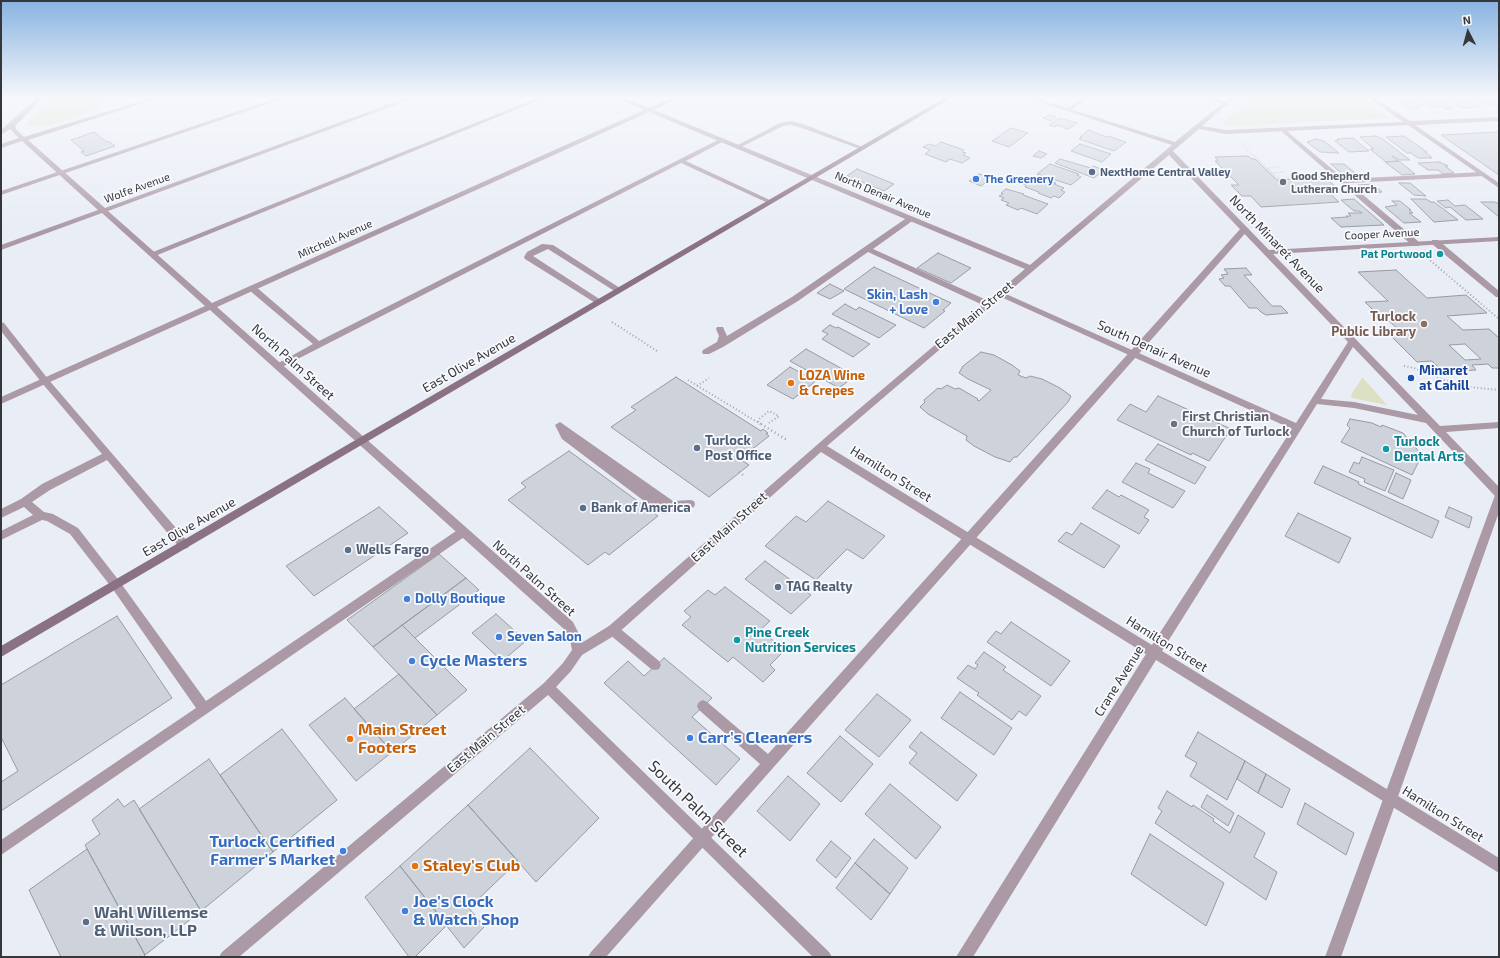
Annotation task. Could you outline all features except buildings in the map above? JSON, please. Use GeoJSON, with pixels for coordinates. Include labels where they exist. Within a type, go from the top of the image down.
{"type":"FeatureCollection","features":[{"type":"Feature","properties":{"kind":"street"},"geometry":{"type":"LineString","coordinates":[[1,146],[14,142]]}},
{"type":"Feature","properties":{"kind":"street","name":"North Palm Street"},"geometry":{"type":"LineString","coordinates":[[26,142],[569,626],[576,638],[578,651]]}},
{"type":"Feature","properties":{"kind":"street"},"geometry":{"type":"LineString","coordinates":[[1,193],[153,142]]}},
{"type":"Feature","properties":{"kind":"street","name":"Wolfe Avenue"},"geometry":{"type":"LineString","coordinates":[[1,248],[292,142]]}},
{"type":"Feature","properties":{"kind":"street"},"geometry":{"type":"LineString","coordinates":[[152,254],[432,142]]}},
{"type":"Feature","properties":{"kind":"street","name":"Mitchell Avenue"},"geometry":{"type":"LineString","coordinates":[[1,400],[578,142]]}},
{"type":"Feature","properties":{"kind":"street"},"geometry":{"type":"LineString","coordinates":[[277,366],[719,142]]}},
{"type":"Feature","properties":{"kind":"street","name":"North Denair Avenue"},"geometry":{"type":"LineString","coordinates":[[727,142],[1030,268]]}},
{"type":"Feature","properties":{"kind":"street"},"geometry":{"type":"LineString","coordinates":[[738,146],[747,142]]}},
{"type":"Feature","properties":{"kind":"street"},"geometry":{"type":"LineString","coordinates":[[845,142],[862,148]]}},
{"type":"Feature","properties":{"kind":"street","name":"East Olive Avenue"},"geometry":{"type":"LineString","coordinates":[[1,652],[873,142]]}},
{"type":"Feature","properties":{"kind":"street"},"geometry":{"type":"LineString","coordinates":[[1167,142],[1177,145]]}},
{"type":"Feature","properties":{"kind":"street","name":"East Main Street"},"geometry":{"type":"LineString","coordinates":[[227,957],[548,687],[567,667],[578,651],[614,630],[820,447],[1181,142]]}},
{"type":"Feature","properties":{"kind":"street"},"geometry":{"type":"LineString","coordinates":[[1297,142],[1416,244]]}},
{"type":"Feature","properties":{"kind":"street"},"geometry":{"type":"LineString","coordinates":[[1436,142],[1499,186]]}},
{"type":"Feature","properties":{"kind":"street","name":"North Minaret Avenue"},"geometry":{"type":"LineString","coordinates":[[1169,151],[1499,493]]}},
{"type":"Feature","properties":{"kind":"street"},"geometry":{"type":"LineString","coordinates":[[681,161],[770,202]]}},
{"type":"Feature","properties":{"kind":"street"},"geometry":{"type":"LineString","coordinates":[[1342,181],[1483,174]]}},
{"type":"Feature","properties":{"kind":"street"},"geometry":{"type":"LineString","coordinates":[[706,352],[795,300],[911,219]]}},
{"type":"Feature","properties":{"kind":"street"},"geometry":{"type":"LineString","coordinates":[[596,957],[1245,230]]}},
{"type":"Feature","properties":{"kind":"street","name":"Cooper Avenue"},"geometry":{"type":"LineString","coordinates":[[1267,252],[1499,239]]}},
{"type":"Feature","properties":{"kind":"street"},"geometry":{"type":"LineString","coordinates":[[1435,242],[1499,295]]}},
{"type":"Feature","properties":{"kind":"street"},"geometry":{"type":"LineString","coordinates":[[600,302],[528,257],[530,254],[545,246],[550,247],[619,290]]}},
{"type":"Feature","properties":{"kind":"street"},"geometry":{"type":"LineString","coordinates":[[867,250],[988,304]]}},
{"type":"Feature","properties":{"kind":"street"},"geometry":{"type":"LineString","coordinates":[[252,288],[319,345]]}},
{"type":"Feature","properties":{"kind":"street","name":"South Denair Avenue"},"geometry":{"type":"LineString","coordinates":[[1000,294],[1297,428]]}},
{"type":"Feature","properties":{"kind":"street"},"geometry":{"type":"LineString","coordinates":[[1,325],[45,381],[184,545]]}},
{"type":"Feature","properties":{"kind":"street"},"geometry":{"type":"LineString","coordinates":[[720,329],[723,336],[720,344]]}},
{"type":"Feature","properties":{"kind":"street","name":"Crane Avenue"},"geometry":{"type":"LineString","coordinates":[[964,957],[1154,653],[1353,341]]}},
{"type":"Feature","properties":{"kind":"street"},"geometry":{"type":"LineString","coordinates":[[1315,401],[1354,404],[1430,421]]}},
{"type":"Feature","properties":{"kind":"street"},"geometry":{"type":"LineString","coordinates":[[560,425],[565,438],[664,510],[690,504]]}},
{"type":"Feature","properties":{"kind":"street"},"geometry":{"type":"LineString","coordinates":[[1438,429],[1499,425]]}},
{"type":"Feature","properties":{"kind":"street","name":"Hamilton Street"},"geometry":{"type":"LineString","coordinates":[[820,447],[1499,866]]}},
{"type":"Feature","properties":{"kind":"street"},"geometry":{"type":"LineString","coordinates":[[1,514],[26,502],[46,487],[109,455]]}},
{"type":"Feature","properties":{"kind":"street"},"geometry":{"type":"LineString","coordinates":[[1333,957],[1499,498]]}},
{"type":"Feature","properties":{"kind":"street"},"geometry":{"type":"LineString","coordinates":[[26,502],[41,516]]}},
{"type":"Feature","properties":{"kind":"street"},"geometry":{"type":"LineString","coordinates":[[1,536],[41,516],[49,517],[74,531],[116,585],[204,709]]}},
{"type":"Feature","properties":{"kind":"street"},"geometry":{"type":"LineString","coordinates":[[1,848],[463,532]]}},
{"type":"Feature","properties":{"kind":"street"},"geometry":{"type":"LineString","coordinates":[[614,630],[655,666]]}},
{"type":"Feature","properties":{"kind":"street","name":"South Palm Street"},"geometry":{"type":"LineString","coordinates":[[548,687],[703,836],[824,957]]}},
{"type":"Feature","properties":{"kind":"street"},"geometry":{"type":"LineString","coordinates":[[703,706],[769,763]]}},
{"type":"Feature","properties":{"kind":"path"},"geometry":{"type":"LineString","coordinates":[[1239,143],[1278,178],[1289,177]]}},
{"type":"Feature","properties":{"kind":"path"},"geometry":{"type":"LineString","coordinates":[[1267,168],[1279,167]]}},
{"type":"Feature","properties":{"kind":"path"},"geometry":{"type":"LineString","coordinates":[[1272,173],[1285,172]]}},
{"type":"Feature","properties":{"kind":"path"},"geometry":{"type":"LineString","coordinates":[[1422,254],[1499,319]]}},
{"type":"Feature","properties":{"kind":"path"},"geometry":{"type":"LineString","coordinates":[[612,322],[657,351]]}},
{"type":"Feature","properties":{"kind":"path"},"geometry":{"type":"LineString","coordinates":[[1404,366],[1414,368],[1459,386],[1499,390]]}},
{"type":"Feature","properties":{"kind":"path"},"geometry":{"type":"LineString","coordinates":[[697,386],[709,378]]}},
{"type":"Feature","properties":{"kind":"path"},"geometry":{"type":"LineString","coordinates":[[688,380],[787,440]]}},
{"type":"Feature","properties":{"kind":"path"},"geometry":{"type":"LineString","coordinates":[[758,422],[759,419],[769,411],[778,416],[769,423]]}},
{"type":"Feature","properties":{"kind":"path"},"geometry":{"type":"LineString","coordinates":[[740,472],[743,475]]}},
{"type":"Feature","properties":{"kind":"green space"},"geometry":{"type":"Polygon","coordinates":[[[1362,378],[1387,405],[1352,398],[1351,395],[1362,378]]]}},
{"type":"Feature","properties":{"kind":"place","name":"NextHome Central Valley"},"geometry":{"type":"Point","coordinates":[1092,172]}},
{"type":"Feature","properties":{"kind":"place","name":"The Greenery"},"geometry":{"type":"Point","coordinates":[976,179]}},
{"type":"Feature","properties":{"kind":"place","name":"Good Shepherd Lutheran Church"},"geometry":{"type":"Point","coordinates":[1283,182]}},
{"type":"Feature","properties":{"kind":"place","name":"Pat Portwood"},"geometry":{"type":"Point","coordinates":[1440,254]}},
{"type":"Feature","properties":{"kind":"place","name":"Skin, Lash + Love"},"geometry":{"type":"Point","coordinates":[936,302]}},
{"type":"Feature","properties":{"kind":"place","name":"Turlock Public Library"},"geometry":{"type":"Point","coordinates":[1424,324]}},
{"type":"Feature","properties":{"kind":"place","name":"Minaret at Cahill"},"geometry":{"type":"Point","coordinates":[1411,378]}},
{"type":"Feature","properties":{"kind":"place","name":"LOZA Wine & Crepes"},"geometry":{"type":"Point","coordinates":[791,383]}},
{"type":"Feature","properties":{"kind":"place","name":"First Christian Church of Turlock"},"geometry":{"type":"Point","coordinates":[1174,424]}},
{"type":"Feature","properties":{"kind":"place","name":"Turlock Post Office"},"geometry":{"type":"Point","coordinates":[697,448]}},
{"type":"Feature","properties":{"kind":"place","name":"Turlock Dental Arts"},"geometry":{"type":"Point","coordinates":[1386,449]}},
{"type":"Feature","properties":{"kind":"place","name":"Bank of America"},"geometry":{"type":"Point","coordinates":[583,508]}},
{"type":"Feature","properties":{"kind":"place","name":"Wells Fargo"},"geometry":{"type":"Point","coordinates":[348,550]}},
{"type":"Feature","properties":{"kind":"place","name":"TAG Realty"},"geometry":{"type":"Point","coordinates":[778,587]}},
{"type":"Feature","properties":{"kind":"place","name":"Dolly Boutique"},"geometry":{"type":"Point","coordinates":[407,599]}},
{"type":"Feature","properties":{"kind":"place","name":"Seven Salon"},"geometry":{"type":"Point","coordinates":[499,637]}},
{"type":"Feature","properties":{"kind":"place","name":"Pine Creek Nutrition Services"},"geometry":{"type":"Point","coordinates":[737,640]}},
{"type":"Feature","properties":{"kind":"place","name":"Cycle Masters"},"geometry":{"type":"Point","coordinates":[412,661]}},
{"type":"Feature","properties":{"kind":"place","name":"Carr's Cleaners"},"geometry":{"type":"Point","coordinates":[690,738]}},
{"type":"Feature","properties":{"kind":"place","name":"Main Street Footers"},"geometry":{"type":"Point","coordinates":[350,739]}},
{"type":"Feature","properties":{"kind":"place","name":"Turlock Certified Farmer's Market"},"geometry":{"type":"Point","coordinates":[343,851]}},
{"type":"Feature","properties":{"kind":"place","name":"Staley's Club"},"geometry":{"type":"Point","coordinates":[415,866]}},
{"type":"Feature","properties":{"kind":"place","name":"Joe's Clock & Watch Shop"},"geometry":{"type":"Point","coordinates":[405,911]}},
{"type":"Feature","properties":{"kind":"place","name":"Wahl Willemse & Wilson, LLP"},"geometry":{"type":"Point","coordinates":[86,922]}}]}
